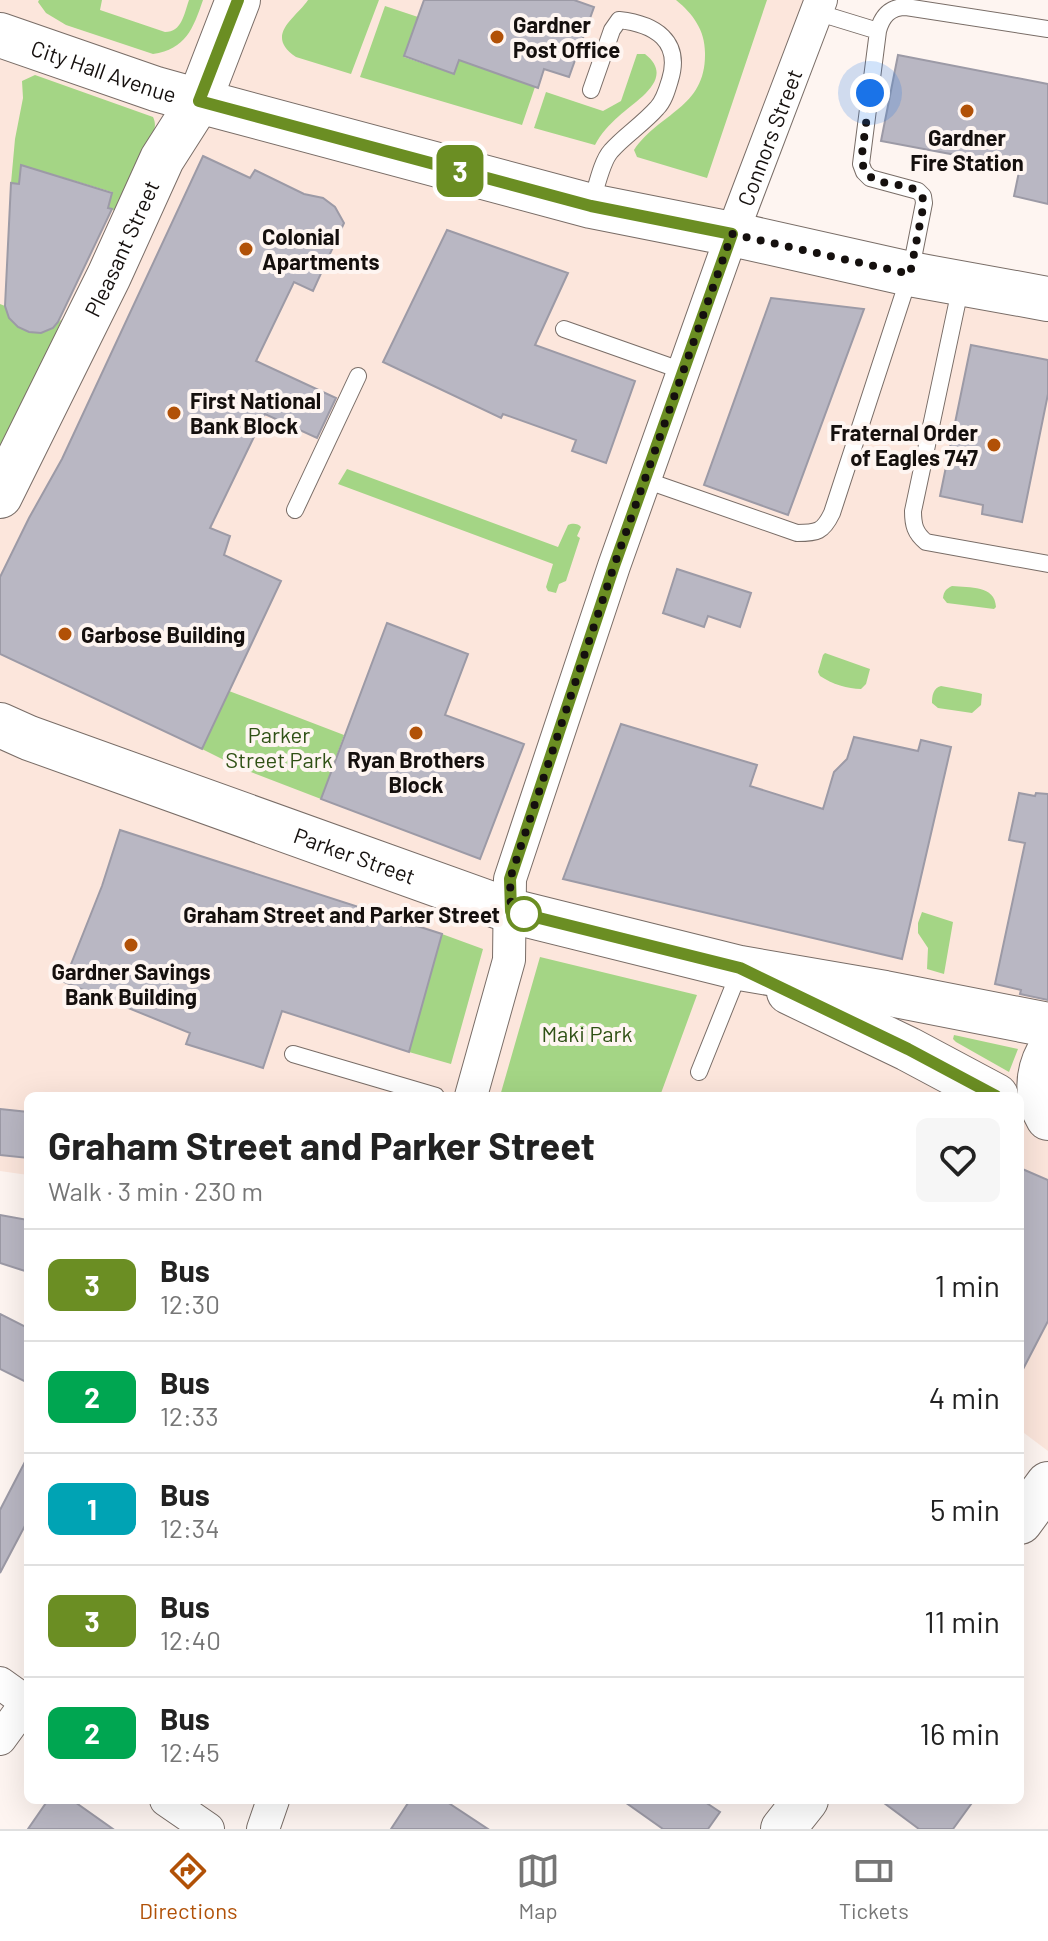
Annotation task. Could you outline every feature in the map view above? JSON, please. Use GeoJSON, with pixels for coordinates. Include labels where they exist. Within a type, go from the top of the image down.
{"type":"FeatureCollection","features":[{"type":"Feature","properties":{"kind":"street","name":"Pleasant Street"},"geometry":{"type":"LineString","coordinates":[[0,496],[109,276],[162,159],[199,101],[238,0]]}},
{"type":"Feature","properties":{"kind":"street","name":"Connors Street"},"geometry":{"type":"LineString","coordinates":[[472,1092],[509,960],[510,879],[683,371],[819,6]]}},
{"type":"Feature","properties":{"kind":"street","name":"City Hall Avenue"},"geometry":{"type":"LineString","coordinates":[[0,35],[156,89],[591,206],[910,274],[1048,299]]}},
{"type":"Feature","properties":{"kind":"street","name":"Parker Street"},"geometry":{"type":"LineString","coordinates":[[0,725],[511,911],[740,968],[1048,1025]]}},
{"type":"Feature","properties":{"kind":"street"},"geometry":{"type":"LineString","coordinates":[[740,968],[908,1049],[989,1092]]}},
{"type":"Feature","properties":{"kind":"street"},"geometry":{"type":"LineString","coordinates":[[1048,1053],[1039,1082],[1048,1118]]}},
{"type":"Feature","properties":{"kind":"street"},"geometry":{"type":"LineString","coordinates":[[1024,1113],[1048,1128]]}},
{"type":"Feature","properties":{"kind":"street"},"geometry":{"type":"LineString","coordinates":[[1024,1517],[1048,1484]]}},
{"type":"Feature","properties":{"kind":"street"},"geometry":{"type":"LineString","coordinates":[[0,1683],[24,1700]]}},
{"type":"Feature","properties":{"kind":"street"},"geometry":{"type":"LineString","coordinates":[[0,1739],[24,1706]]}},
{"type":"Feature","properties":{"kind":"street"},"geometry":{"type":"LineString","coordinates":[[172,1804],[208,1829]]}},
{"type":"Feature","properties":{"kind":"street"},"geometry":{"type":"LineString","coordinates":[[263,1829],[272,1804]]}},
{"type":"Feature","properties":{"kind":"street"},"geometry":{"type":"LineString","coordinates":[[783,1829],[803,1804]]}},
{"type":"Feature","properties":{"kind":"lane"},"geometry":{"type":"LineString","coordinates":[[819,6],[878,31]]}},
{"type":"Feature","properties":{"kind":"lane"},"geometry":{"type":"LineString","coordinates":[[645,480],[797,533],[821,530],[832,513],[910,274],[924,203],[918,191],[870,178],[861,164],[878,31],[883,16],[897,7],[1048,29]]}},
{"type":"Feature","properties":{"kind":"lane"},"geometry":{"type":"LineString","coordinates":[[591,90],[612,30],[619,20],[632,22],[664,36],[671,49],[673,69],[665,95],[659,106],[608,154],[591,206]]}},
{"type":"Feature","properties":{"kind":"lane"},"geometry":{"type":"LineString","coordinates":[[961,284],[913,511],[913,524],[917,534],[926,542],[1048,564]]}},
{"type":"Feature","properties":{"kind":"lane"},"geometry":{"type":"LineString","coordinates":[[564,329],[683,371]]}},
{"type":"Feature","properties":{"kind":"lane"},"geometry":{"type":"LineString","coordinates":[[295,510],[358,376]]}},
{"type":"Feature","properties":{"kind":"lane"},"geometry":{"type":"LineString","coordinates":[[699,1072],[740,968]]}},
{"type":"Feature","properties":{"kind":"lane"},"geometry":{"type":"LineString","coordinates":[[293,1054],[422,1092]]}},
{"type":"Feature","properties":{"kind":"shaded area"},"geometry":{"type":"Polygon","coordinates":[[[0,0],[816,0],[733,234],[1048,298],[1048,1451],[1024,1433],[1024,1092],[24,1092],[24,1174],[0,1171],[0,0]]]}},
{"type":"Feature","properties":{"kind":"green space"},"geometry":{"type":"Polygon","coordinates":[[[39,0],[102,0],[100,10],[165,32],[179,26],[189,0],[203,0],[187,36],[173,48],[153,54],[66,25],[46,13],[39,0]]]}},
{"type":"Feature","properties":{"kind":"green space"},"geometry":{"type":"Polygon","coordinates":[[[308,0],[379,0],[351,74],[296,57],[287,49],[282,34],[285,27],[308,0]]]}},
{"type":"Feature","properties":{"kind":"green space"},"geometry":{"type":"Polygon","coordinates":[[[676,0],[767,0],[707,178],[637,157],[634,150],[690,98],[703,71],[705,53],[700,30],[693,17],[676,0]]]}},
{"type":"Feature","properties":{"kind":"green space"},"geometry":{"type":"Polygon","coordinates":[[[385,6],[418,17],[404,57],[454,74],[459,60],[535,87],[522,125],[360,77],[385,6]]]}},
{"type":"Feature","properties":{"kind":"green space"},"geometry":{"type":"Polygon","coordinates":[[[637,54],[645,54],[654,63],[657,72],[655,80],[643,96],[609,126],[595,145],[534,128],[546,92],[603,111],[621,101],[637,54]]]}},
{"type":"Feature","properties":{"kind":"green space"},"geometry":{"type":"Polygon","coordinates":[[[35,75],[153,117],[155,126],[151,140],[115,211],[108,208],[112,192],[21,165],[19,184],[11,183],[23,98],[22,81],[35,75]]]}},
{"type":"Feature","properties":{"kind":"green space"},"geometry":{"type":"Polygon","coordinates":[[[0,304],[5,306],[15,323],[29,331],[46,330],[62,319],[0,459],[0,304]]]}},
{"type":"Feature","properties":{"kind":"green space"},"geometry":{"type":"Polygon","coordinates":[[[347,469],[558,547],[568,525],[578,525],[581,527],[577,536],[580,538],[566,581],[559,584],[556,593],[548,591],[546,587],[553,564],[338,484],[347,469]]]}},
{"type":"Feature","properties":{"kind":"green space"},"geometry":{"type":"Polygon","coordinates":[[[952,586],[986,591],[995,600],[996,607],[947,603],[944,594],[952,586]]]}},
{"type":"Feature","properties":{"kind":"green space"},"geometry":{"type":"Polygon","coordinates":[[[825,653],[870,669],[866,684],[861,689],[851,688],[820,676],[818,672],[825,653]]]}},
{"type":"Feature","properties":{"kind":"green space"},"geometry":{"type":"Polygon","coordinates":[[[941,686],[982,694],[981,705],[972,713],[938,708],[932,703],[932,698],[941,686]]]}},
{"type":"Feature","properties":{"kind":"green space","name":"Parker Street Park"},"geometry":{"type":"Polygon","coordinates":[[[229,691],[344,735],[321,799],[238,767],[202,749],[229,691]]]}},
{"type":"Feature","properties":{"kind":"green space"},"geometry":{"type":"Polygon","coordinates":[[[922,912],[953,922],[944,974],[927,969],[928,948],[918,933],[922,912]]]}},
{"type":"Feature","properties":{"kind":"green space"},"geometry":{"type":"Polygon","coordinates":[[[442,934],[483,949],[451,1064],[409,1052],[442,934]]]}},
{"type":"Feature","properties":{"kind":"green space","name":"Maki Park"},"geometry":{"type":"Polygon","coordinates":[[[540,957],[697,995],[661,1092],[501,1092],[540,957]]]}},
{"type":"Feature","properties":{"kind":"green space"},"geometry":{"type":"Polygon","coordinates":[[[954,1035],[1018,1049],[1009,1072],[956,1042],[954,1035]]]}},
{"type":"Feature","properties":{"kind":"building","name":"Gardner Post Office"},"geometry":{"type":"Polygon","coordinates":[[[424,0],[574,0],[594,7],[569,77],[544,69],[538,88],[459,60],[454,74],[404,56],[424,0]]]}},
{"type":"Feature","properties":{"kind":"building","name":"Gardner Fire Station"},"geometry":{"type":"Polygon","coordinates":[[[898,55],[1048,84],[1048,204],[1014,196],[1020,167],[881,141],[898,55]]]}},
{"type":"Feature","properties":{"kind":"building"},"geometry":{"type":"Polygon","coordinates":[[[203,156],[250,178],[255,170],[304,194],[323,198],[335,207],[344,223],[313,291],[294,282],[256,361],[336,398],[317,438],[265,414],[210,528],[230,536],[224,555],[281,581],[202,749],[0,654],[0,577],[62,459],[203,156]]]}},
{"type":"Feature","properties":{"kind":"building"},"geometry":{"type":"Polygon","coordinates":[[[21,165],[112,193],[108,208],[112,209],[58,322],[41,333],[18,327],[9,318],[5,306],[11,183],[19,184],[21,165]]]}},
{"type":"Feature","properties":{"kind":"building"},"geometry":{"type":"Polygon","coordinates":[[[447,230],[568,273],[535,345],[635,381],[606,463],[572,451],[576,440],[503,414],[501,418],[383,362],[447,230]]]}},
{"type":"Feature","properties":{"kind":"building"},"geometry":{"type":"Polygon","coordinates":[[[771,298],[864,309],[788,515],[704,485],[771,298]]]}},
{"type":"Feature","properties":{"kind":"building","name":"Fraternal Order of Eagles 747"},"geometry":{"type":"Polygon","coordinates":[[[971,345],[1048,360],[1048,394],[1022,522],[982,514],[983,505],[940,496],[971,345]]]}},
{"type":"Feature","properties":{"kind":"building"},"geometry":{"type":"Polygon","coordinates":[[[677,569],[751,593],[740,627],[708,616],[704,627],[663,613],[677,569]]]}},
{"type":"Feature","properties":{"kind":"building","name":"Ryan Brothers Block"},"geometry":{"type":"Polygon","coordinates":[[[387,623],[468,654],[445,715],[524,744],[480,859],[321,799],[387,623]]]}},
{"type":"Feature","properties":{"kind":"building"},"geometry":{"type":"Polygon","coordinates":[[[621,724],[757,765],[750,786],[823,809],[834,772],[847,759],[854,737],[918,751],[921,740],[951,747],[902,959],[563,879],[621,724]]]}},
{"type":"Feature","properties":{"kind":"building"},"geometry":{"type":"Polygon","coordinates":[[[1019,793],[1035,796],[1036,793],[1048,794],[1048,1000],[995,984],[1025,843],[1009,840],[1019,793]]]}},
{"type":"Feature","properties":{"kind":"building"},"geometry":{"type":"Polygon","coordinates":[[[120,830],[442,934],[409,1052],[282,1011],[263,1068],[186,1044],[190,1033],[64,982],[102,886],[120,830]]]}},
{"type":"Feature","properties":{"kind":"building"},"geometry":{"type":"Polygon","coordinates":[[[0,1109],[24,1112],[24,1158],[0,1155],[0,1109]]]}},
{"type":"Feature","properties":{"kind":"building"},"geometry":{"type":"Polygon","coordinates":[[[1024,1170],[1048,1180],[1048,1321],[1024,1367],[1024,1170]]]}},
{"type":"Feature","properties":{"kind":"building"},"geometry":{"type":"Polygon","coordinates":[[[0,1215],[24,1219],[24,1271],[0,1263],[0,1215]]]}},
{"type":"Feature","properties":{"kind":"building"},"geometry":{"type":"Polygon","coordinates":[[[0,1314],[24,1326],[24,1381],[0,1369],[0,1314]]]}},
{"type":"Feature","properties":{"kind":"building"},"geometry":{"type":"Polygon","coordinates":[[[24,1464],[24,1528],[0,1573],[0,1510],[24,1464]]]}},
{"type":"Feature","properties":{"kind":"building"},"geometry":{"type":"Polygon","coordinates":[[[45,1804],[78,1804],[113,1829],[28,1829],[45,1804]]]}},
{"type":"Feature","properties":{"kind":"building"},"geometry":{"type":"Polygon","coordinates":[[[407,1804],[450,1804],[488,1829],[391,1829],[407,1804]]]}},
{"type":"Feature","properties":{"kind":"building"},"geometry":{"type":"Polygon","coordinates":[[[628,1804],[708,1804],[720,1812],[708,1829],[663,1829],[628,1804]]]}},
{"type":"Feature","properties":{"kind":"building"},"geometry":{"type":"Polygon","coordinates":[[[885,1804],[971,1804],[953,1829],[919,1829],[885,1804]]]}},
{"type":"Feature","properties":{"kind":"bus line","name":"3"},"geometry":{"type":"LineString","coordinates":[[238,0],[199,101],[591,206],[732,234],[614,566],[510,879],[511,911],[740,968],[908,1049],[989,1092]]}},
{"type":"Feature","properties":{"kind":"place","name":"Gardner Post Office"},"geometry":{"type":"Point","coordinates":[497,37]}},
{"type":"Feature","properties":{"kind":"place","name":"Gardner Fire Station"},"geometry":{"type":"Point","coordinates":[967,111]}},
{"type":"Feature","properties":{"kind":"place","name":"Colonial Apartments"},"geometry":{"type":"Point","coordinates":[246,249]}},
{"type":"Feature","properties":{"kind":"place","name":"First National Bank Block"},"geometry":{"type":"Point","coordinates":[174,413]}},
{"type":"Feature","properties":{"kind":"place","name":"Fraternal Order of Eagles 747"},"geometry":{"type":"Point","coordinates":[994,445]}},
{"type":"Feature","properties":{"kind":"place","name":"Garbose Building"},"geometry":{"type":"Point","coordinates":[65,634]}},
{"type":"Feature","properties":{"kind":"place","name":"Ryan Brothers Block"},"geometry":{"type":"Point","coordinates":[416,733]}},
{"type":"Feature","properties":{"kind":"place","name":"Graham Street and Parker Street"},"geometry":{"type":"Point","coordinates":[524,914]}},
{"type":"Feature","properties":{"kind":"place","name":"Gardner Savings Bank Building"},"geometry":{"type":"Point","coordinates":[131,945]}},
{"type":"Feature","properties":{"kind":"route"},"geometry":{"type":"LineString","coordinates":[[524,914],[527,915],[511,911],[510,879],[614,566],[732,234],[910,274],[923,196],[918,191],[870,178],[864,172],[861,164],[870,93]]}}]}
